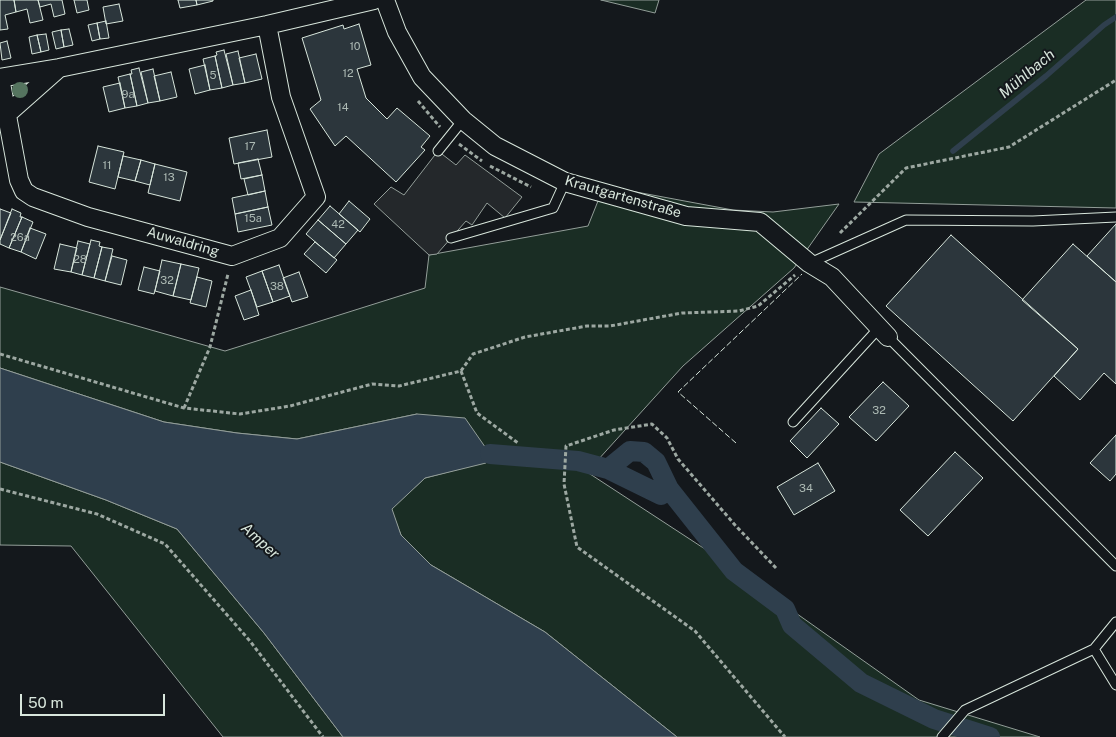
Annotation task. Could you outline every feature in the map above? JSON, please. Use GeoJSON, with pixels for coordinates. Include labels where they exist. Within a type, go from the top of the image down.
{"type":"FeatureCollection","features":[{"type":"Feature","properties":{"kind":"street","name":"Auwaldring"},"geometry":{"type":"LineString","coordinates":[[267,25],[281,97],[316,197],[280,238],[232,256],[88,217],[24,192],[19,180],[0,78],[59,68],[267,25],[374,0]]}},
{"type":"Feature","properties":{"kind":"street","name":"Krautgartenstraße"},"geometry":{"type":"LineString","coordinates":[[385,0],[397,32],[422,76],[463,120],[495,146],[565,182],[686,216],[760,222],[809,263],[832,277],[884,332]]}},
{"type":"Feature","properties":{"kind":"street","name":"Auwaldring"},"geometry":{"type":"LineString","coordinates":[[7,114],[59,68]]}},
{"type":"Feature","properties":{"kind":"lane"},"geometry":{"type":"LineString","coordinates":[[438,151],[463,120]]}},
{"type":"Feature","properties":{"kind":"lane"},"geometry":{"type":"LineString","coordinates":[[451,238],[553,208],[565,182]]}},
{"type":"Feature","properties":{"kind":"lane"},"geometry":{"type":"LineString","coordinates":[[809,263],[906,220],[1032,221],[1116,217]]}},
{"type":"Feature","properties":{"kind":"lane"},"geometry":{"type":"LineString","coordinates":[[793,422],[884,332],[1116,566]]}},
{"type":"Feature","properties":{"kind":"lane"},"geometry":{"type":"LineString","coordinates":[[943,736],[965,710],[1094,649],[1116,622]]}},
{"type":"Feature","properties":{"kind":"lane"},"geometry":{"type":"LineString","coordinates":[[1094,649],[1116,686]]}},
{"type":"Feature","properties":{"kind":"path"},"geometry":{"type":"LineString","coordinates":[[837,236],[906,168],[1009,147],[1116,80]]}},
{"type":"Feature","properties":{"kind":"path"},"geometry":{"type":"LineString","coordinates":[[184,408],[210,347],[232,256]]}},
{"type":"Feature","properties":{"kind":"path"},"geometry":{"type":"LineString","coordinates":[[0,354],[184,408],[240,414],[290,406],[372,384],[398,386],[461,371],[473,354],[524,337],[586,326],[610,326],[682,313],[739,311],[758,306],[809,263]]}},
{"type":"Feature","properties":{"kind":"path"},"geometry":{"type":"LineString","coordinates":[[461,371],[478,413],[518,443]]}},
{"type":"Feature","properties":{"kind":"path"},"geometry":{"type":"LineString","coordinates":[[776,568],[735,525],[678,459],[667,438],[652,424],[614,430],[566,446],[564,484],[577,547],[695,631],[785,737]]}},
{"type":"Feature","properties":{"kind":"path"},"geometry":{"type":"LineString","coordinates":[[0,490],[97,514],[166,544],[250,641],[323,737]]}},
{"type":"Feature","properties":{"kind":"green space"},"geometry":{"type":"Polygon","coordinates":[[[601,0],[659,0],[655,13],[601,0]]]}},
{"type":"Feature","properties":{"kind":"green space"},"geometry":{"type":"Polygon","coordinates":[[[1086,0],[1116,0],[1116,208],[854,202],[879,154],[1086,0]]]}},
{"type":"Feature","properties":{"kind":"green space"},"geometry":{"type":"Polygon","coordinates":[[[604,186],[733,210],[773,212],[839,204],[794,268],[683,366],[587,472],[708,551],[919,700],[1040,737],[677,737],[545,632],[431,565],[401,535],[391,509],[425,478],[486,462],[417,414],[297,439],[237,433],[164,422],[0,368],[0,287],[225,351],[425,288],[429,255],[588,226],[604,186]]]}},
{"type":"Feature","properties":{"kind":"green space"},"geometry":{"type":"Polygon","coordinates":[[[0,462],[106,500],[177,529],[264,633],[343,737],[223,737],[71,546],[0,545],[0,462]]]}},
{"type":"Feature","properties":{"kind":"shaded area"},"geometry":{"type":"Polygon","coordinates":[[[438,151],[456,165],[465,155],[522,197],[505,218],[487,203],[472,225],[466,221],[437,254],[429,255],[374,204],[391,187],[404,195],[438,151]]]}},
{"type":"Feature","properties":{"kind":"water","name":"Amper"},"geometry":{"type":"Polygon","coordinates":[[[0,368],[164,422],[237,433],[297,439],[417,414],[465,418],[490,454],[486,463],[425,478],[392,509],[401,535],[431,565],[545,632],[677,737],[343,737],[264,633],[177,529],[106,500],[0,462],[0,368]]]}},
{"type":"Feature","properties":{"kind":"building"},"geometry":{"type":"Polygon","coordinates":[[[0,0],[14,0],[16,12],[5,15],[8,29],[0,30],[0,0]]]}},
{"type":"Feature","properties":{"kind":"building"},"geometry":{"type":"Polygon","coordinates":[[[14,0],[38,0],[43,20],[30,23],[27,9],[16,12],[14,0]]]}},
{"type":"Feature","properties":{"kind":"building"},"geometry":{"type":"Polygon","coordinates":[[[38,0],[62,0],[65,14],[54,17],[51,4],[40,7],[38,0]]]}},
{"type":"Feature","properties":{"kind":"building"},"geometry":{"type":"Polygon","coordinates":[[[74,0],[87,0],[89,10],[77,13],[74,0]]]}},
{"type":"Feature","properties":{"kind":"building"},"geometry":{"type":"Polygon","coordinates":[[[178,0],[196,0],[197,5],[180,8],[178,0]]]}},
{"type":"Feature","properties":{"kind":"building"},"geometry":{"type":"Polygon","coordinates":[[[196,0],[213,0],[213,1],[197,5],[196,0]]]}},
{"type":"Feature","properties":{"kind":"building"},"geometry":{"type":"Polygon","coordinates":[[[119,4],[123,21],[106,24],[103,7],[119,4]]]}},
{"type":"Feature","properties":{"kind":"building"},"geometry":{"type":"Polygon","coordinates":[[[106,21],[109,38],[100,39],[97,23],[106,21]]]}},
{"type":"Feature","properties":{"kind":"building"},"geometry":{"type":"Polygon","coordinates":[[[97,23],[100,39],[92,41],[88,25],[97,23]]]}},
{"type":"Feature","properties":{"kind":"building"},"geometry":{"type":"Polygon","coordinates":[[[359,24],[371,65],[357,69],[366,98],[387,119],[397,108],[430,136],[421,147],[425,150],[396,182],[346,136],[335,146],[310,109],[321,100],[302,38],[343,25],[344,29],[359,24]]]}},
{"type":"Feature","properties":{"kind":"building"},"geometry":{"type":"Polygon","coordinates":[[[69,29],[73,45],[64,47],[61,30],[69,29]]]}},
{"type":"Feature","properties":{"kind":"building"},"geometry":{"type":"Polygon","coordinates":[[[61,30],[64,47],[56,49],[52,32],[61,30]]]}},
{"type":"Feature","properties":{"kind":"building"},"geometry":{"type":"Polygon","coordinates":[[[46,34],[49,50],[41,52],[37,35],[46,34]]]}},
{"type":"Feature","properties":{"kind":"building"},"geometry":{"type":"Polygon","coordinates":[[[37,35],[41,52],[32,54],[29,37],[37,35]]]}},
{"type":"Feature","properties":{"kind":"building"},"geometry":{"type":"Polygon","coordinates":[[[7,41],[11,58],[2,60],[0,43],[7,41]]]}},
{"type":"Feature","properties":{"kind":"building"},"geometry":{"type":"Polygon","coordinates":[[[224,50],[233,85],[222,88],[215,56],[217,55],[216,52],[224,50]]]}},
{"type":"Feature","properties":{"kind":"building"},"geometry":{"type":"Polygon","coordinates":[[[238,51],[245,83],[233,85],[226,54],[238,51]]]}},
{"type":"Feature","properties":{"kind":"building"},"geometry":{"type":"Polygon","coordinates":[[[256,54],[262,79],[245,83],[239,58],[256,54]]]}},
{"type":"Feature","properties":{"kind":"building"},"geometry":{"type":"Polygon","coordinates":[[[215,56],[222,88],[210,90],[203,59],[215,56]]]}},
{"type":"Feature","properties":{"kind":"building"},"geometry":{"type":"Polygon","coordinates":[[[205,65],[210,90],[195,94],[189,69],[205,65]]]}},
{"type":"Feature","properties":{"kind":"building"},"geometry":{"type":"Polygon","coordinates":[[[139,68],[148,103],[137,106],[130,74],[132,74],[131,70],[139,68]]]}},
{"type":"Feature","properties":{"kind":"building"},"geometry":{"type":"Polygon","coordinates":[[[153,69],[160,101],[148,103],[141,72],[153,69]]]}},
{"type":"Feature","properties":{"kind":"building"},"geometry":{"type":"Polygon","coordinates":[[[171,72],[177,97],[160,101],[154,76],[171,72]]]}},
{"type":"Feature","properties":{"kind":"building"},"geometry":{"type":"Polygon","coordinates":[[[130,74],[137,106],[125,108],[118,77],[130,74]]]}},
{"type":"Feature","properties":{"kind":"building"},"geometry":{"type":"Polygon","coordinates":[[[120,83],[125,108],[109,112],[103,87],[120,83]]]}},
{"type":"Feature","properties":{"kind":"building"},"geometry":{"type":"Polygon","coordinates":[[[267,130],[272,157],[234,164],[229,138],[267,130]]]}},
{"type":"Feature","properties":{"kind":"building"},"geometry":{"type":"Polygon","coordinates":[[[98,146],[124,152],[115,189],[89,182],[98,146]]]}},
{"type":"Feature","properties":{"kind":"building"},"geometry":{"type":"Polygon","coordinates":[[[123,156],[141,160],[135,181],[118,177],[123,156]]]}},
{"type":"Feature","properties":{"kind":"building"},"geometry":{"type":"Polygon","coordinates":[[[258,159],[262,175],[241,179],[238,163],[258,159]]]}},
{"type":"Feature","properties":{"kind":"building"},"geometry":{"type":"Polygon","coordinates":[[[141,160],[155,164],[150,185],[135,181],[141,160]]]}},
{"type":"Feature","properties":{"kind":"building"},"geometry":{"type":"Polygon","coordinates":[[[155,164],[187,172],[180,201],[148,193],[155,164]]]}},
{"type":"Feature","properties":{"kind":"building"},"geometry":{"type":"Polygon","coordinates":[[[262,175],[265,191],[248,195],[244,179],[262,175]]]}},
{"type":"Feature","properties":{"kind":"building"},"geometry":{"type":"Polygon","coordinates":[[[265,191],[268,207],[235,214],[232,198],[265,191]]]}},
{"type":"Feature","properties":{"kind":"building"},"geometry":{"type":"Polygon","coordinates":[[[349,201],[370,219],[360,232],[339,214],[349,201]]]}},
{"type":"Feature","properties":{"kind":"building"},"geometry":{"type":"Polygon","coordinates":[[[330,206],[358,230],[346,244],[318,220],[330,206]]]}},
{"type":"Feature","properties":{"kind":"building"},"geometry":{"type":"Polygon","coordinates":[[[268,207],[272,225],[238,232],[235,214],[268,207]]]}},
{"type":"Feature","properties":{"kind":"building"},"geometry":{"type":"Polygon","coordinates":[[[0,209],[11,213],[0,240],[0,209]]]}},
{"type":"Feature","properties":{"kind":"building"},"geometry":{"type":"Polygon","coordinates":[[[12,209],[21,213],[20,217],[22,217],[9,248],[0,244],[0,240],[12,209]]]}},
{"type":"Feature","properties":{"kind":"building"},"geometry":{"type":"Polygon","coordinates":[[[22,217],[33,222],[21,252],[9,248],[22,217]]]}},
{"type":"Feature","properties":{"kind":"building"},"geometry":{"type":"Polygon","coordinates":[[[318,220],[346,244],[334,258],[306,234],[318,220]]]}},
{"type":"Feature","properties":{"kind":"building"},"geometry":{"type":"Polygon","coordinates":[[[1116,224],[1116,282],[1087,256],[1116,224]]]}},
{"type":"Feature","properties":{"kind":"building"},"geometry":{"type":"Polygon","coordinates":[[[30,228],[46,234],[36,259],[21,252],[30,228]]]}},
{"type":"Feature","properties":{"kind":"building"},"geometry":{"type":"Polygon","coordinates":[[[951,235],[1078,349],[1013,421],[886,306],[951,235]]]}},
{"type":"Feature","properties":{"kind":"building"},"geometry":{"type":"Polygon","coordinates":[[[91,240],[100,242],[99,246],[102,247],[94,278],[82,275],[91,240]]]}},
{"type":"Feature","properties":{"kind":"building"},"geometry":{"type":"Polygon","coordinates":[[[78,241],[90,244],[82,275],[71,272],[78,241]]]}},
{"type":"Feature","properties":{"kind":"building"},"geometry":{"type":"Polygon","coordinates":[[[315,242],[337,260],[326,273],[304,254],[315,242]]]}},
{"type":"Feature","properties":{"kind":"building"},"geometry":{"type":"Polygon","coordinates":[[[60,244],[77,248],[71,272],[54,269],[60,244]]]}},
{"type":"Feature","properties":{"kind":"building"},"geometry":{"type":"Polygon","coordinates":[[[1073,244],[1116,282],[1116,384],[1104,373],[1080,400],[1054,376],[1078,349],[1022,300],[1073,244]]]}},
{"type":"Feature","properties":{"kind":"building"},"geometry":{"type":"Polygon","coordinates":[[[102,247],[113,249],[105,281],[94,278],[102,247]]]}},
{"type":"Feature","properties":{"kind":"building"},"geometry":{"type":"Polygon","coordinates":[[[112,256],[127,260],[121,285],[105,281],[112,256]]]}},
{"type":"Feature","properties":{"kind":"building"},"geometry":{"type":"Polygon","coordinates":[[[162,260],[181,264],[173,296],[155,291],[162,260]]]}},
{"type":"Feature","properties":{"kind":"building"},"geometry":{"type":"Polygon","coordinates":[[[181,264],[199,268],[191,300],[173,296],[181,264]]]}},
{"type":"Feature","properties":{"kind":"building"},"geometry":{"type":"Polygon","coordinates":[[[279,265],[290,296],[273,302],[262,271],[279,265]]]}},
{"type":"Feature","properties":{"kind":"building"},"geometry":{"type":"Polygon","coordinates":[[[144,267],[160,271],[154,294],[138,290],[144,267]]]}},
{"type":"Feature","properties":{"kind":"building"},"geometry":{"type":"Polygon","coordinates":[[[262,271],[273,302],[257,307],[246,277],[262,271]]]}},
{"type":"Feature","properties":{"kind":"building"},"geometry":{"type":"Polygon","coordinates":[[[299,272],[308,297],[292,302],[283,278],[299,272]]]}},
{"type":"Feature","properties":{"kind":"building"},"geometry":{"type":"Polygon","coordinates":[[[197,277],[212,281],[206,307],[190,303],[197,277]]]}},
{"type":"Feature","properties":{"kind":"building"},"geometry":{"type":"Polygon","coordinates":[[[251,290],[259,315],[244,320],[235,296],[251,290]]]}},
{"type":"Feature","properties":{"kind":"building"},"geometry":{"type":"Polygon","coordinates":[[[883,382],[909,406],[876,441],[849,417],[883,382]]]}},
{"type":"Feature","properties":{"kind":"building"},"geometry":{"type":"Polygon","coordinates":[[[821,408],[839,424],[807,458],[790,441],[821,408]]]}},
{"type":"Feature","properties":{"kind":"building"},"geometry":{"type":"Polygon","coordinates":[[[1116,435],[1116,474],[1110,481],[1090,463],[1116,435]]]}},
{"type":"Feature","properties":{"kind":"building"},"geometry":{"type":"Polygon","coordinates":[[[955,452],[983,478],[928,536],[900,510],[955,452]]]}},
{"type":"Feature","properties":{"kind":"building"},"geometry":{"type":"Polygon","coordinates":[[[818,463],[835,491],[794,515],[777,487],[818,463]]]}},
{"type":"Feature","properties":{"kind":"waterway","name":"Mühlbach"},"geometry":{"type":"LineString","coordinates":[[953,151],[1116,17]]}},
{"type":"Feature","properties":{"kind":"waterway"},"geometry":{"type":"LineString","coordinates":[[608,469],[630,451],[644,452],[656,462],[669,489]]}},
{"type":"Feature","properties":{"kind":"waterway"},"geometry":{"type":"LineString","coordinates":[[490,454],[578,461],[608,469],[661,495],[669,489],[734,571],[785,609],[792,625],[861,683],[934,719],[990,737]]}},
{"type":"Feature","properties":{"kind":"fence"},"geometry":{"type":"LineString","coordinates":[[736,443],[678,392],[802,274]]}}]}
